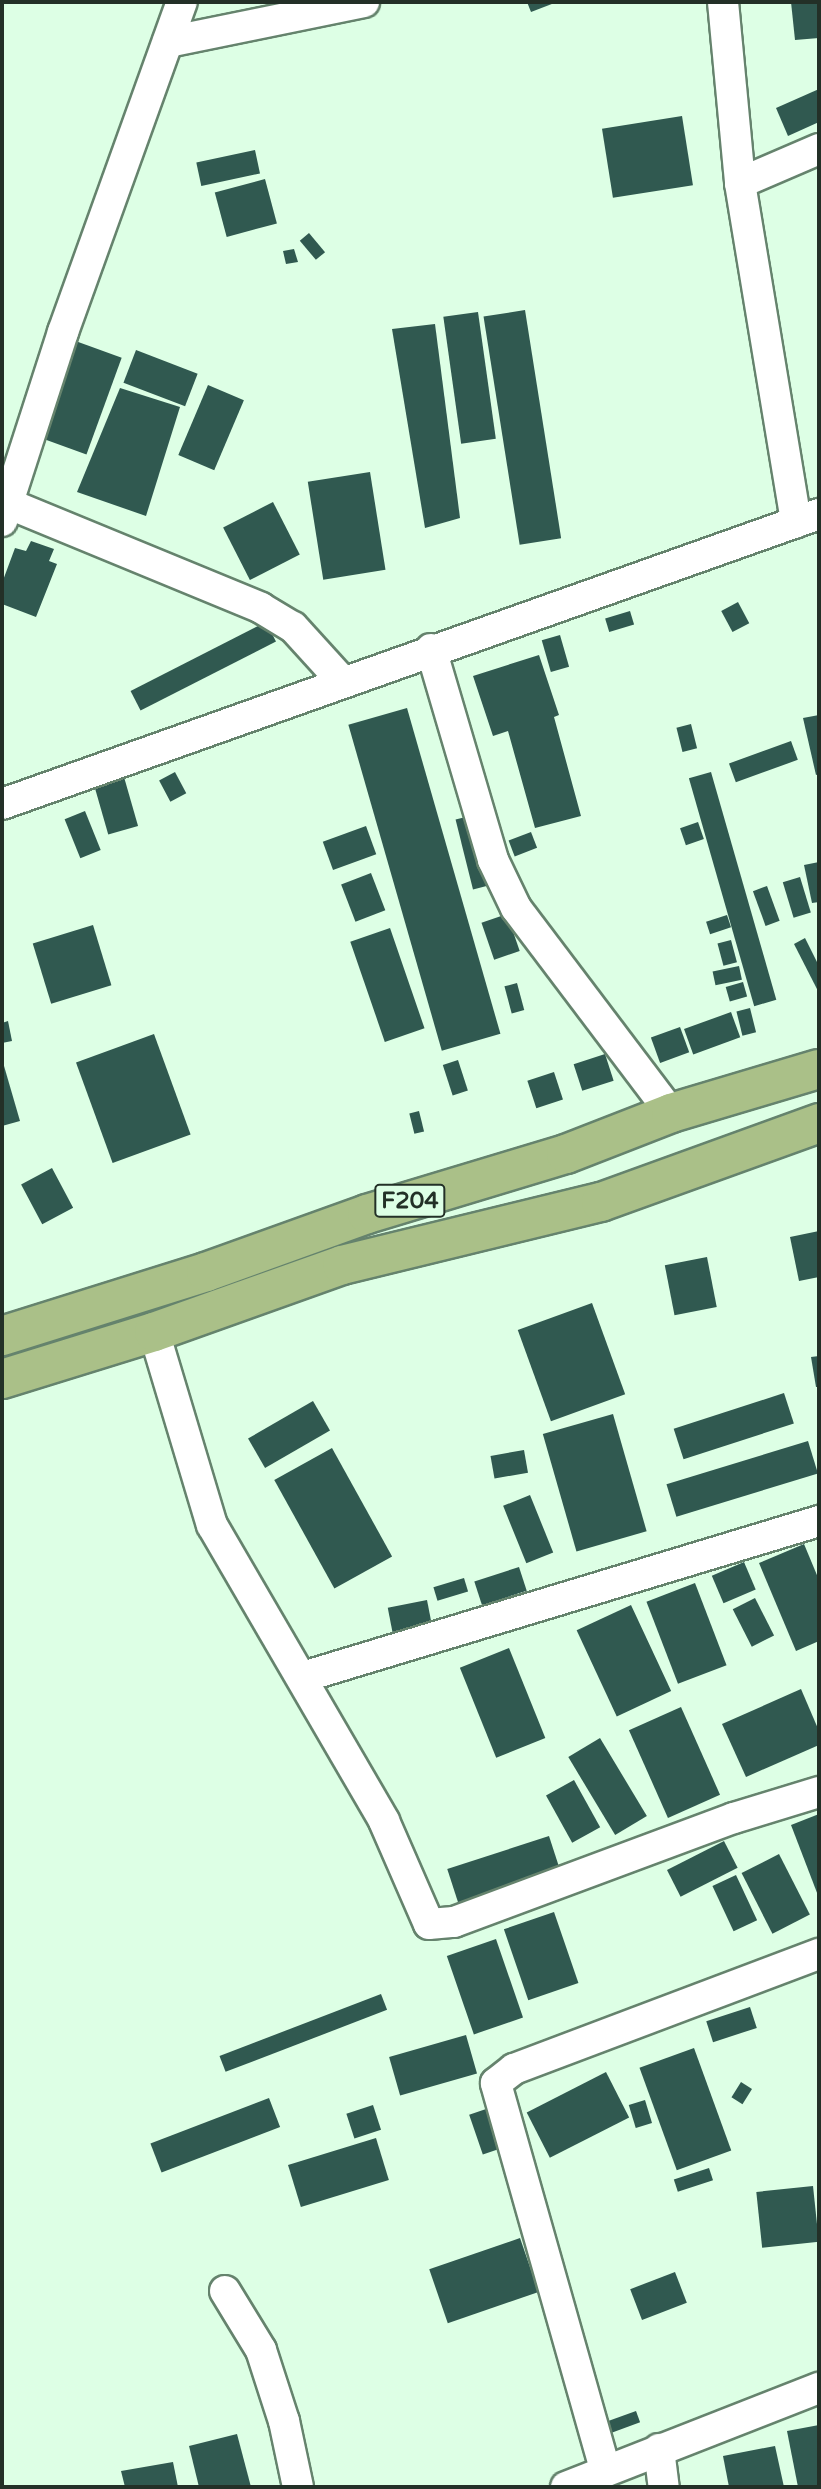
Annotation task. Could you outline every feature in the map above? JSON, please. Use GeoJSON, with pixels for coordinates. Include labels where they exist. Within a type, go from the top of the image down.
{"type":"FeatureCollection","features":[{"type":"Feature","properties":{"kind":"main road","name":"F204"},"geometry":{"type":"LineString","coordinates":[[2,1336],[206,1272],[367,1214],[566,1154],[671,1113],[819,1069]]}},
{"type":"Feature","properties":{"kind":"main road","name":"F204"},"geometry":{"type":"LineString","coordinates":[[2,1379],[154,1332],[342,1265],[601,1202],[819,1123]]}},
{"type":"Feature","properties":{"kind":"street"},"geometry":{"type":"LineString","coordinates":[[182,2],[63,332],[4,508],[261,608],[293,627],[343,682]]}},
{"type":"Feature","properties":{"kind":"street"},"geometry":{"type":"LineString","coordinates":[[168,42],[364,2]]}},
{"type":"Feature","properties":{"kind":"street"},"geometry":{"type":"LineString","coordinates":[[2,804],[431,649],[807,518],[740,183],[723,2]]}},
{"type":"Feature","properties":{"kind":"street"},"geometry":{"type":"LineString","coordinates":[[740,183],[819,149]]}},
{"type":"Feature","properties":{"kind":"street"},"geometry":{"type":"LineString","coordinates":[[431,649],[493,860],[516,908],[671,1113]]}},
{"type":"Feature","properties":{"kind":"street"},"geometry":{"type":"LineString","coordinates":[[154,1332],[212,1525],[303,1677],[384,1821],[429,1924],[454,1922],[734,1818],[819,1792]]}},
{"type":"Feature","properties":{"kind":"street"},"geometry":{"type":"LineString","coordinates":[[303,1677],[819,1521]]}},
{"type":"Feature","properties":{"kind":"street"},"geometry":{"type":"LineString","coordinates":[[605,2469],[496,2083],[514,2069],[819,1954]]}},
{"type":"Feature","properties":{"kind":"street"},"geometry":{"type":"LineString","coordinates":[[225,2291],[261,2350],[284,2421],[298,2487]]}},
{"type":"Feature","properties":{"kind":"street"},"geometry":{"type":"LineString","coordinates":[[566,2487],[605,2469],[819,2388]]}},
{"type":"Feature","properties":{"kind":"street"},"geometry":{"type":"LineString","coordinates":[[660,2449],[664,2487]]}},
{"type":"Feature","properties":{"kind":"building"},"geometry":{"type":"Polygon","coordinates":[[[527,2],[557,2],[531,12],[527,2]]]}},
{"type":"Feature","properties":{"kind":"building"},"geometry":{"type":"Polygon","coordinates":[[[791,2],[819,2],[819,38],[795,40],[791,2]]]}},
{"type":"Feature","properties":{"kind":"building"},"geometry":{"type":"Polygon","coordinates":[[[819,89],[819,122],[788,136],[776,108],[819,89]]]}},
{"type":"Feature","properties":{"kind":"building"},"geometry":{"type":"Polygon","coordinates":[[[682,116],[693,185],[613,198],[602,129],[682,116]]]}},
{"type":"Feature","properties":{"kind":"building"},"geometry":{"type":"Polygon","coordinates":[[[255,150],[260,173],[201,186],[196,162],[255,150]]]}},
{"type":"Feature","properties":{"kind":"building"},"geometry":{"type":"Polygon","coordinates":[[[265,179],[277,223],[227,237],[215,192],[265,179]]]}},
{"type":"Feature","properties":{"kind":"building"},"geometry":{"type":"Polygon","coordinates":[[[309,233],[325,252],[316,260],[300,241],[309,233]]]}},
{"type":"Feature","properties":{"kind":"building"},"geometry":{"type":"Polygon","coordinates":[[[294,249],[298,262],[286,264],[283,251],[294,249]]]}},
{"type":"Feature","properties":{"kind":"building"},"geometry":{"type":"Polygon","coordinates":[[[525,310],[561,538],[520,545],[484,317],[525,310]]]}},
{"type":"Feature","properties":{"kind":"building"},"geometry":{"type":"Polygon","coordinates":[[[478,312],[496,439],[461,444],[443,317],[478,312]]]}},
{"type":"Feature","properties":{"kind":"building"},"geometry":{"type":"Polygon","coordinates":[[[435,324],[460,518],[425,528],[392,329],[435,324]]]}},
{"type":"Feature","properties":{"kind":"building"},"geometry":{"type":"Polygon","coordinates":[[[70,339],[122,358],[86,455],[35,436],[70,339]]]}},
{"type":"Feature","properties":{"kind":"building"},"geometry":{"type":"Polygon","coordinates":[[[136,350],[198,374],[185,406],[123,383],[136,350]]]}},
{"type":"Feature","properties":{"kind":"building"},"geometry":{"type":"Polygon","coordinates":[[[208,385],[244,400],[214,470],[178,455],[208,385]]]}},
{"type":"Feature","properties":{"kind":"building"},"geometry":{"type":"Polygon","coordinates":[[[120,388],[180,407],[146,516],[77,492],[120,388]]]}},
{"type":"Feature","properties":{"kind":"building"},"geometry":{"type":"Polygon","coordinates":[[[370,472],[385,570],[323,580],[308,482],[370,472]]]}},
{"type":"Feature","properties":{"kind":"building"},"geometry":{"type":"Polygon","coordinates":[[[273,502],[300,555],[250,580],[223,527],[273,502]]]}},
{"type":"Feature","properties":{"kind":"building"},"geometry":{"type":"Polygon","coordinates":[[[31,541],[54,549],[49,561],[57,564],[36,617],[2,604],[2,583],[15,548],[26,551],[31,541]]]}},
{"type":"Feature","properties":{"kind":"building"},"geometry":{"type":"Polygon","coordinates":[[[738,602],[749,623],[732,632],[721,611],[738,602]]]}},
{"type":"Feature","properties":{"kind":"building"},"geometry":{"type":"Polygon","coordinates":[[[630,611],[634,624],[609,632],[605,619],[630,611]]]}},
{"type":"Feature","properties":{"kind":"building"},"geometry":{"type":"Polygon","coordinates":[[[266,622],[276,642],[141,711],[131,691],[266,622]]]}},
{"type":"Feature","properties":{"kind":"building"},"geometry":{"type":"Polygon","coordinates":[[[560,635],[569,667],[551,672],[542,640],[560,635]]]}},
{"type":"Feature","properties":{"kind":"building"},"geometry":{"type":"Polygon","coordinates":[[[539,655],[559,715],[554,717],[581,816],[535,828],[508,731],[493,736],[473,676],[539,655]]]}},
{"type":"Feature","properties":{"kind":"building"},"geometry":{"type":"Polygon","coordinates":[[[407,708],[500,1034],[442,1051],[348,725],[407,708]]]}},
{"type":"Feature","properties":{"kind":"building"},"geometry":{"type":"Polygon","coordinates":[[[819,715],[819,774],[816,775],[803,718],[819,715]]]}},
{"type":"Feature","properties":{"kind":"building"},"geometry":{"type":"Polygon","coordinates":[[[691,724],[697,748],[682,752],[676,728],[691,724]]]}},
{"type":"Feature","properties":{"kind":"building"},"geometry":{"type":"Polygon","coordinates":[[[791,741],[798,760],[736,782],[729,764],[791,741]]]}},
{"type":"Feature","properties":{"kind":"building"},"geometry":{"type":"Polygon","coordinates":[[[175,772],[186,793],[170,802],[159,780],[175,772]]]}},
{"type":"Feature","properties":{"kind":"building"},"geometry":{"type":"Polygon","coordinates":[[[711,772],[776,1000],[754,1006],[689,778],[711,772]]]}},
{"type":"Feature","properties":{"kind":"building"},"geometry":{"type":"Polygon","coordinates":[[[124,777],[138,826],[108,835],[94,786],[124,777]]]}},
{"type":"Feature","properties":{"kind":"building"},"geometry":{"type":"Polygon","coordinates":[[[85,811],[101,850],[80,858],[65,819],[85,811]]]}},
{"type":"Feature","properties":{"kind":"building"},"geometry":{"type":"Polygon","coordinates":[[[474,815],[491,885],[473,889],[456,820],[474,815]]]}},
{"type":"Feature","properties":{"kind":"building"},"geometry":{"type":"Polygon","coordinates":[[[698,822],[704,839],[686,845],[680,828],[698,822]]]}},
{"type":"Feature","properties":{"kind":"building"},"geometry":{"type":"Polygon","coordinates":[[[366,826],[376,854],[333,870],[323,842],[366,826]]]}},
{"type":"Feature","properties":{"kind":"building"},"geometry":{"type":"Polygon","coordinates":[[[531,832],[537,848],[515,856],[509,841],[531,832]]]}},
{"type":"Feature","properties":{"kind":"building"},"geometry":{"type":"Polygon","coordinates":[[[819,862],[819,902],[812,903],[804,865],[819,862]]]}},
{"type":"Feature","properties":{"kind":"building"},"geometry":{"type":"Polygon","coordinates":[[[371,873],[385,910],[355,922],[341,884],[371,873]]]}},
{"type":"Feature","properties":{"kind":"building"},"geometry":{"type":"Polygon","coordinates":[[[800,877],[811,912],[794,918],[783,882],[800,877]]]}},
{"type":"Feature","properties":{"kind":"building"},"geometry":{"type":"Polygon","coordinates":[[[767,886],[780,921],[766,926],[753,891],[767,886]]]}},
{"type":"Feature","properties":{"kind":"building"},"geometry":{"type":"Polygon","coordinates":[[[507,914],[520,951],[494,960],[481,923],[507,914]]]}},
{"type":"Feature","properties":{"kind":"building"},"geometry":{"type":"Polygon","coordinates":[[[727,915],[731,927],[710,934],[706,922],[727,915]]]}},
{"type":"Feature","properties":{"kind":"building"},"geometry":{"type":"Polygon","coordinates":[[[93,925],[111,985],[51,1004],[33,943],[93,925]]]}},
{"type":"Feature","properties":{"kind":"building"},"geometry":{"type":"Polygon","coordinates":[[[390,928],[425,1028],[385,1042],[350,942],[390,928]]]}},
{"type":"Feature","properties":{"kind":"building"},"geometry":{"type":"Polygon","coordinates":[[[805,938],[819,966],[819,993],[794,944],[805,938]]]}},
{"type":"Feature","properties":{"kind":"building"},"geometry":{"type":"Polygon","coordinates":[[[731,940],[737,962],[723,966],[717,944],[731,940]]]}},
{"type":"Feature","properties":{"kind":"building"},"geometry":{"type":"Polygon","coordinates":[[[739,966],[742,980],[716,985],[713,972],[739,966]]]}},
{"type":"Feature","properties":{"kind":"building"},"geometry":{"type":"Polygon","coordinates":[[[743,982],[747,996],[730,1001],[726,987],[743,982]]]}},
{"type":"Feature","properties":{"kind":"building"},"geometry":{"type":"Polygon","coordinates":[[[517,983],[524,1010],[512,1013],[504,986],[517,983]]]}},
{"type":"Feature","properties":{"kind":"building"},"geometry":{"type":"Polygon","coordinates":[[[750,1008],[756,1032],[742,1036],[736,1011],[750,1008]]]}},
{"type":"Feature","properties":{"kind":"building"},"geometry":{"type":"Polygon","coordinates":[[[731,1012],[740,1037],[693,1054],[684,1029],[731,1012]]]}},
{"type":"Feature","properties":{"kind":"building"},"geometry":{"type":"Polygon","coordinates":[[[8,1021],[12,1041],[2,1043],[2,1023],[8,1021]]]}},
{"type":"Feature","properties":{"kind":"building"},"geometry":{"type":"Polygon","coordinates":[[[680,1027],[689,1052],[660,1063],[651,1038],[680,1027]]]}},
{"type":"Feature","properties":{"kind":"building"},"geometry":{"type":"Polygon","coordinates":[[[154,1034],[191,1135],[113,1163],[76,1062],[154,1034]]]}},
{"type":"Feature","properties":{"kind":"building"},"geometry":{"type":"Polygon","coordinates":[[[605,1054],[614,1081],[582,1091],[574,1064],[605,1054]]]}},
{"type":"Feature","properties":{"kind":"building"},"geometry":{"type":"Polygon","coordinates":[[[2,1059],[20,1121],[2,1126],[2,1059]]]}},
{"type":"Feature","properties":{"kind":"building"},"geometry":{"type":"Polygon","coordinates":[[[458,1060],[468,1090],[453,1095],[443,1065],[458,1060]]]}},
{"type":"Feature","properties":{"kind":"building"},"geometry":{"type":"Polygon","coordinates":[[[554,1072],[563,1100],[536,1108],[527,1081],[554,1072]]]}},
{"type":"Feature","properties":{"kind":"building"},"geometry":{"type":"Polygon","coordinates":[[[419,1111],[424,1131],[414,1134],[409,1113],[419,1111]]]}},
{"type":"Feature","properties":{"kind":"building"},"geometry":{"type":"Polygon","coordinates":[[[52,1168],[73,1208],[42,1224],[21,1184],[52,1168]]]}},
{"type":"Feature","properties":{"kind":"building"},"geometry":{"type":"Polygon","coordinates":[[[819,1231],[819,1277],[799,1281],[790,1237],[819,1231]]]}},
{"type":"Feature","properties":{"kind":"building"},"geometry":{"type":"Polygon","coordinates":[[[707,1257],[717,1307],[675,1315],[665,1265],[707,1257]]]}},
{"type":"Feature","properties":{"kind":"building"},"geometry":{"type":"Polygon","coordinates":[[[592,1303],[625,1394],[551,1421],[518,1330],[592,1303]]]}},
{"type":"Feature","properties":{"kind":"building"},"geometry":{"type":"Polygon","coordinates":[[[819,1356],[819,1387],[816,1387],[811,1357],[819,1356]]]}},
{"type":"Feature","properties":{"kind":"building"},"geometry":{"type":"Polygon","coordinates":[[[784,1393],[794,1423],[684,1459],[674,1429],[784,1393]]]}},
{"type":"Feature","properties":{"kind":"building"},"geometry":{"type":"Polygon","coordinates":[[[313,1401],[330,1430],[265,1468],[248,1438],[313,1401]]]}},
{"type":"Feature","properties":{"kind":"building"},"geometry":{"type":"Polygon","coordinates":[[[613,1414],[647,1531],[576,1551],[543,1434],[613,1414]]]}},
{"type":"Feature","properties":{"kind":"building"},"geometry":{"type":"Polygon","coordinates":[[[808,1441],[818,1474],[676,1517],[666,1484],[808,1441]]]}},
{"type":"Feature","properties":{"kind":"building"},"geometry":{"type":"Polygon","coordinates":[[[332,1448],[392,1556],[334,1588],[274,1480],[332,1448]]]}},
{"type":"Feature","properties":{"kind":"building"},"geometry":{"type":"Polygon","coordinates":[[[524,1450],[528,1473],[495,1479],[491,1456],[524,1450]]]}},
{"type":"Feature","properties":{"kind":"building"},"geometry":{"type":"Polygon","coordinates":[[[530,1495],[553,1552],[526,1563],[503,1506],[530,1495]]]}},
{"type":"Feature","properties":{"kind":"building"},"geometry":{"type":"Polygon","coordinates":[[[804,1544],[819,1580],[819,1641],[796,1651],[759,1563],[804,1544]]]}},
{"type":"Feature","properties":{"kind":"building"},"geometry":{"type":"Polygon","coordinates":[[[744,1562],[756,1590],[724,1603],[712,1576],[744,1562]]]}},
{"type":"Feature","properties":{"kind":"building"},"geometry":{"type":"Polygon","coordinates":[[[519,1567],[527,1591],[482,1605],[474,1582],[519,1567]]]}},
{"type":"Feature","properties":{"kind":"building"},"geometry":{"type":"Polygon","coordinates":[[[464,1578],[468,1591],[437,1601],[433,1587],[464,1578]]]}},
{"type":"Feature","properties":{"kind":"building"},"geometry":{"type":"Polygon","coordinates":[[[695,1583],[727,1665],[678,1684],[646,1602],[695,1583]]]}},
{"type":"Feature","properties":{"kind":"building"},"geometry":{"type":"Polygon","coordinates":[[[755,1598],[774,1635],[752,1647],[733,1609],[755,1598]]]}},
{"type":"Feature","properties":{"kind":"building"},"geometry":{"type":"Polygon","coordinates":[[[427,1600],[432,1625],[393,1632],[388,1608],[427,1600]]]}},
{"type":"Feature","properties":{"kind":"building"},"geometry":{"type":"Polygon","coordinates":[[[631,1605],[671,1691],[617,1716],[577,1630],[631,1605]]]}},
{"type":"Feature","properties":{"kind":"building"},"geometry":{"type":"Polygon","coordinates":[[[509,1648],[545,1738],[496,1758],[460,1668],[509,1648]]]}},
{"type":"Feature","properties":{"kind":"building"},"geometry":{"type":"Polygon","coordinates":[[[801,1689],[819,1731],[819,1745],[746,1777],[722,1724],[801,1689]]]}},
{"type":"Feature","properties":{"kind":"building"},"geometry":{"type":"Polygon","coordinates":[[[681,1707],[720,1795],[668,1818],[629,1730],[681,1707]]]}},
{"type":"Feature","properties":{"kind":"building"},"geometry":{"type":"Polygon","coordinates":[[[600,1738],[647,1816],[615,1835],[568,1757],[600,1738]]]}},
{"type":"Feature","properties":{"kind":"building"},"geometry":{"type":"Polygon","coordinates":[[[574,1780],[600,1827],[572,1843],[546,1796],[574,1780]]]}},
{"type":"Feature","properties":{"kind":"building"},"geometry":{"type":"Polygon","coordinates":[[[819,1814],[819,1898],[791,1825],[819,1814]]]}},
{"type":"Feature","properties":{"kind":"building"},"geometry":{"type":"Polygon","coordinates":[[[549,1836],[560,1870],[458,1903],[447,1869],[549,1836]]]}},
{"type":"Feature","properties":{"kind":"building"},"geometry":{"type":"Polygon","coordinates":[[[724,1841],[738,1868],[681,1897],[667,1870],[724,1841]]]}},
{"type":"Feature","properties":{"kind":"building"},"geometry":{"type":"Polygon","coordinates":[[[779,1854],[810,1915],[772,1934],[742,1873],[779,1854]]]}},
{"type":"Feature","properties":{"kind":"building"},"geometry":{"type":"Polygon","coordinates":[[[736,1875],[757,1920],[734,1931],[712,1886],[736,1875]]]}},
{"type":"Feature","properties":{"kind":"building"},"geometry":{"type":"Polygon","coordinates":[[[554,1912],[578,1983],[528,2000],[504,1929],[554,1912]]]}},
{"type":"Feature","properties":{"kind":"building"},"geometry":{"type":"Polygon","coordinates":[[[496,1939],[523,2017],[474,2034],[447,1956],[496,1939]]]}},
{"type":"Feature","properties":{"kind":"building"},"geometry":{"type":"Polygon","coordinates":[[[381,1994],[387,2010],[226,2072],[219,2056],[381,1994]]]}},
{"type":"Feature","properties":{"kind":"building"},"geometry":{"type":"Polygon","coordinates":[[[750,2007],[757,2028],[713,2042],[706,2021],[750,2007]]]}},
{"type":"Feature","properties":{"kind":"building"},"geometry":{"type":"Polygon","coordinates":[[[466,2035],[477,2073],[400,2096],[389,2057],[466,2035]]]}},
{"type":"Feature","properties":{"kind":"building"},"geometry":{"type":"Polygon","coordinates":[[[694,2048],[731,2150],[677,2170],[639,2068],[694,2048]]]}},
{"type":"Feature","properties":{"kind":"building"},"geometry":{"type":"Polygon","coordinates":[[[606,2072],[629,2117],[550,2158],[527,2112],[606,2072]]]}},
{"type":"Feature","properties":{"kind":"building"},"geometry":{"type":"Polygon","coordinates":[[[741,2082],[752,2089],[742,2104],[731,2097],[741,2082]]]}},
{"type":"Feature","properties":{"kind":"building"},"geometry":{"type":"Polygon","coordinates":[[[269,2098],[280,2127],[162,2172],[150,2144],[269,2098]]]}},
{"type":"Feature","properties":{"kind":"building"},"geometry":{"type":"Polygon","coordinates":[[[645,2100],[652,2123],[636,2128],[629,2105],[645,2100]]]}},
{"type":"Feature","properties":{"kind":"building"},"geometry":{"type":"Polygon","coordinates":[[[373,2105],[381,2130],[354,2138],[346,2114],[373,2105]]]}},
{"type":"Feature","properties":{"kind":"building"},"geometry":{"type":"Polygon","coordinates":[[[489,2108],[503,2148],[483,2155],[469,2115],[489,2108]]]}},
{"type":"Feature","properties":{"kind":"building"},"geometry":{"type":"Polygon","coordinates":[[[376,2138],[389,2180],[301,2207],[288,2165],[376,2138]]]}},
{"type":"Feature","properties":{"kind":"building"},"geometry":{"type":"Polygon","coordinates":[[[709,2168],[713,2180],[678,2192],[674,2179],[709,2168]]]}},
{"type":"Feature","properties":{"kind":"building"},"geometry":{"type":"Polygon","coordinates":[[[813,2186],[819,2242],[762,2248],[756,2192],[813,2186]]]}},
{"type":"Feature","properties":{"kind":"building"},"geometry":{"type":"Polygon","coordinates":[[[520,2238],[539,2292],[448,2323],[429,2269],[520,2238]]]}},
{"type":"Feature","properties":{"kind":"building"},"geometry":{"type":"Polygon","coordinates":[[[675,2272],[687,2303],[642,2320],[630,2289],[675,2272]]]}},
{"type":"Feature","properties":{"kind":"building"},"geometry":{"type":"Polygon","coordinates":[[[636,2411],[640,2422],[611,2433],[607,2422],[636,2411]]]}},
{"type":"Feature","properties":{"kind":"building"},"geometry":{"type":"Polygon","coordinates":[[[819,2425],[819,2487],[798,2487],[787,2431],[819,2425]]]}},
{"type":"Feature","properties":{"kind":"building"},"geometry":{"type":"Polygon","coordinates":[[[237,2434],[251,2487],[199,2487],[189,2446],[237,2434]]]}},
{"type":"Feature","properties":{"kind":"building"},"geometry":{"type":"Polygon","coordinates":[[[775,2446],[784,2487],[729,2487],[723,2456],[775,2446]]]}},
{"type":"Feature","properties":{"kind":"building"},"geometry":{"type":"Polygon","coordinates":[[[173,2462],[178,2487],[125,2487],[121,2471],[173,2462]]]}}]}
